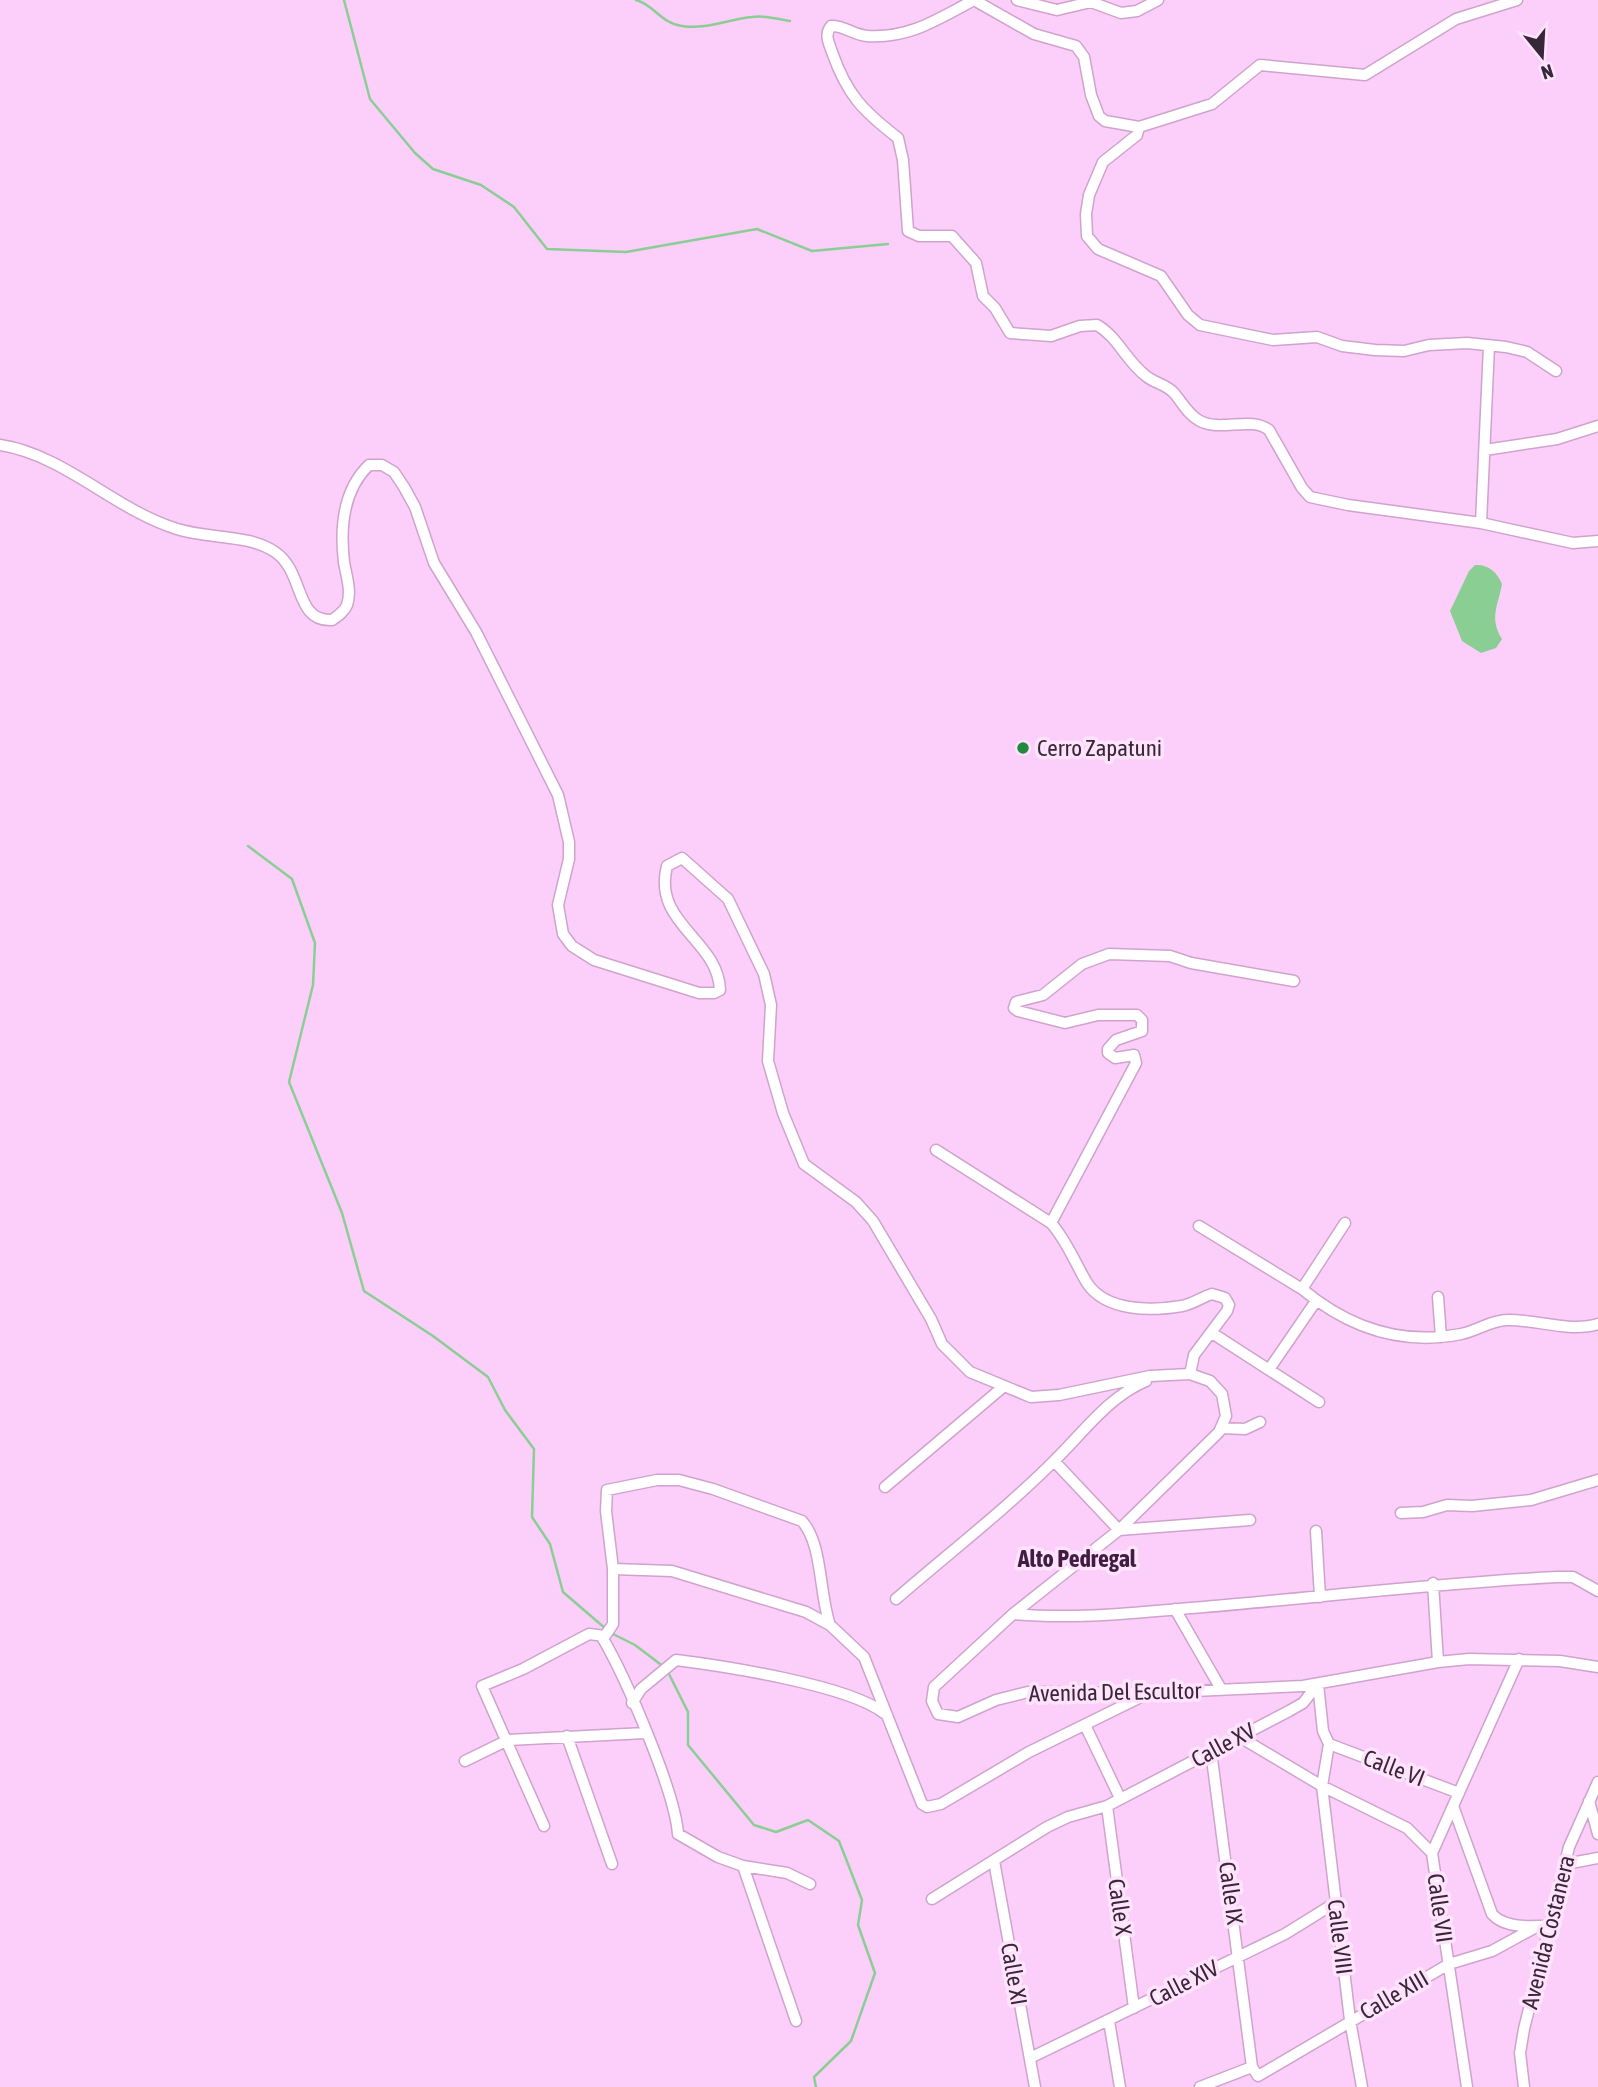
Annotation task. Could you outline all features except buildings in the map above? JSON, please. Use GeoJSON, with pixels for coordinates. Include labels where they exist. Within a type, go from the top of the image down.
{"type":"FeatureCollection","features":[{"type":"Feature","properties":{"kind":"street"},"geometry":{"type":"LineString","coordinates":[[1517,0],[1456,19],[1364,75],[1260,65],[1248,72],[1239,84],[1212,104],[1139,127],[1105,121],[1099,116],[1091,95],[1084,57],[1076,46],[1034,34],[974,0],[913,33],[896,37],[861,35],[837,25],[827,30],[842,81],[864,111],[898,138],[903,160],[908,231],[919,236],[952,236],[976,263],[983,296],[995,308],[1010,333],[1051,336],[1080,326],[1097,325],[1105,330],[1135,366],[1148,378],[1171,390],[1200,421],[1227,426],[1263,426],[1282,450],[1301,488],[1310,497],[1348,505],[1481,523],[1573,543],[1598,541]]}},
{"type":"Feature","properties":{"kind":"street"},"geometry":{"type":"LineString","coordinates":[[1017,0],[1035,2],[1057,10],[1091,2],[1121,13],[1137,11],[1158,0]]}},
{"type":"Feature","properties":{"kind":"street"},"geometry":{"type":"LineString","coordinates":[[1139,127],[1137,135],[1108,156],[1097,174],[1086,214],[1087,236],[1098,248],[1161,276],[1188,315],[1200,325],[1273,340],[1318,337],[1342,346],[1375,350],[1404,351],[1447,344],[1489,346],[1527,352],[1556,371]]}},
{"type":"Feature","properties":{"kind":"street"},"geometry":{"type":"LineString","coordinates":[[1481,523],[1489,346]]}},
{"type":"Feature","properties":{"kind":"street"},"geometry":{"type":"LineString","coordinates":[[1485,450],[1558,439],[1598,426]]}},
{"type":"Feature","properties":{"kind":"street"},"geometry":{"type":"LineString","coordinates":[[0,444],[55,465],[152,520],[178,530],[256,544],[275,552],[293,568],[309,612],[322,620],[332,620],[347,605],[344,514],[353,488],[369,465],[382,465],[394,472],[415,507],[434,563],[475,632],[558,795],[569,842],[569,859],[558,905],[563,934],[572,946],[594,960],[688,990],[714,993],[720,990],[714,965],[678,921],[664,892],[667,866],[682,858],[728,899],[764,974],[771,1005],[768,1061],[783,1113],[804,1164],[856,1202],[873,1221],[950,1355],[970,1371],[1031,1397],[1156,1376],[1190,1374],[1210,1381],[1222,1394],[1226,1410],[1222,1428],[1245,1429],[1260,1422]]}},
{"type":"Feature","properties":{"kind":"street"},"geometry":{"type":"LineString","coordinates":[[1051,1223],[1136,1063],[1135,1055],[1115,1058],[1108,1053],[1108,1049],[1116,1040],[1142,1031],[1142,1020],[1137,1015],[1098,1015],[1065,1023],[1018,1011],[1016,1002],[1043,995],[1082,964],[1109,954],[1170,956],[1191,963],[1294,981]]}},
{"type":"Feature","properties":{"kind":"street"},"geometry":{"type":"LineString","coordinates":[[936,1150],[1051,1223],[1060,1233],[1088,1285],[1106,1301],[1135,1308],[1183,1306],[1212,1294],[1225,1298],[1229,1306],[1227,1311],[1194,1355],[1190,1374]]}},
{"type":"Feature","properties":{"kind":"street"},"geometry":{"type":"LineString","coordinates":[[1302,1289],[1345,1223]]}},
{"type":"Feature","properties":{"kind":"street"},"geometry":{"type":"LineString","coordinates":[[1199,1226],[1317,1301],[1379,1334],[1441,1337],[1469,1333],[1504,1320],[1568,1326],[1598,1324]]}},
{"type":"Feature","properties":{"kind":"street"},"geometry":{"type":"LineString","coordinates":[[1438,1297],[1441,1337]]}},
{"type":"Feature","properties":{"kind":"street"},"geometry":{"type":"LineString","coordinates":[[1270,1368],[1317,1301]]}},
{"type":"Feature","properties":{"kind":"street"},"geometry":{"type":"LineString","coordinates":[[1212,1333],[1319,1402]]}},
{"type":"Feature","properties":{"kind":"street"},"geometry":{"type":"LineString","coordinates":[[896,1599],[1054,1461],[1089,1423],[1131,1387],[1156,1376]]}},
{"type":"Feature","properties":{"kind":"street"},"geometry":{"type":"LineString","coordinates":[[885,1487],[1003,1387]]}},
{"type":"Feature","properties":{"kind":"street","name":"Avenida Del Escultor"},"geometry":{"type":"LineString","coordinates":[[1222,1428],[1119,1530],[1013,1614],[934,1687],[932,1701],[939,1714],[958,1717],[996,1700],[1028,1692],[1149,1693],[1318,1684],[1438,1662],[1519,1659],[1598,1667]]}},
{"type":"Feature","properties":{"kind":"street"},"geometry":{"type":"LineString","coordinates":[[1054,1461],[1119,1530],[1250,1520]]}},
{"type":"Feature","properties":{"kind":"street"},"geometry":{"type":"LineString","coordinates":[[604,1637],[613,1624],[613,1569],[606,1511],[607,1490],[664,1479],[713,1489],[802,1521],[812,1533],[825,1612],[831,1625]]}},
{"type":"Feature","properties":{"kind":"street"},"geometry":{"type":"LineString","coordinates":[[1401,1513],[1539,1498],[1598,1480]]}},
{"type":"Feature","properties":{"kind":"street"},"geometry":{"type":"LineString","coordinates":[[1316,1531],[1320,1597]]}},
{"type":"Feature","properties":{"kind":"street"},"geometry":{"type":"LineString","coordinates":[[613,1569],[672,1571],[806,1612],[831,1625],[864,1657],[922,1804],[927,1807],[941,1804],[1029,1752],[1149,1693]]}},
{"type":"Feature","properties":{"kind":"street"},"geometry":{"type":"LineString","coordinates":[[1013,1614],[1039,1617],[1175,1609],[1320,1597],[1433,1583],[1573,1577],[1598,1591]]}},
{"type":"Feature","properties":{"kind":"street"},"geometry":{"type":"LineString","coordinates":[[1433,1583],[1438,1662]]}},
{"type":"Feature","properties":{"kind":"street"},"geometry":{"type":"LineString","coordinates":[[1175,1609],[1221,1689]]}},
{"type":"Feature","properties":{"kind":"street"},"geometry":{"type":"LineString","coordinates":[[544,1826],[482,1686],[523,1669],[589,1634],[604,1637]]}},
{"type":"Feature","properties":{"kind":"street"},"geometry":{"type":"LineString","coordinates":[[604,1637],[677,1816],[678,1834],[718,1857],[743,1866],[770,1868],[810,1884]]}},
{"type":"Feature","properties":{"kind":"street"},"geometry":{"type":"LineString","coordinates":[[1238,1736],[1322,1786],[1407,1828],[1432,1853],[1519,1659]]}},
{"type":"Feature","properties":{"kind":"street"},"geometry":{"type":"LineString","coordinates":[[632,1703],[654,1678],[676,1660],[757,1673],[847,1696],[875,1706],[884,1713]]}},
{"type":"Feature","properties":{"kind":"street"},"geometry":{"type":"LineString","coordinates":[[1318,1684],[1323,1731],[1329,1744]]}},
{"type":"Feature","properties":{"kind":"street","name":"Calle XV"},"geometry":{"type":"LineString","coordinates":[[1107,1806],[1303,1703],[1318,1684]]}},
{"type":"Feature","properties":{"kind":"street"},"geometry":{"type":"LineString","coordinates":[[1085,1725],[1120,1798]]}},
{"type":"Feature","properties":{"kind":"street"},"geometry":{"type":"LineString","coordinates":[[465,1761],[508,1740],[645,1733]]}},
{"type":"Feature","properties":{"kind":"street"},"geometry":{"type":"LineString","coordinates":[[567,1737],[612,1864]]}},
{"type":"Feature","properties":{"kind":"street","name":"Calle VI"},"geometry":{"type":"LineString","coordinates":[[1329,1744],[1459,1793]]}},
{"type":"Feature","properties":{"kind":"street","name":"Calle VIII"},"geometry":{"type":"LineString","coordinates":[[1329,1744],[1322,1786],[1350,2020],[1362,2087]]}},
{"type":"Feature","properties":{"kind":"street","name":"Calle IX"},"geometry":{"type":"LineString","coordinates":[[1211,1751],[1255,2072]]}},
{"type":"Feature","properties":{"kind":"street","name":"Avenida Costanera"},"geometry":{"type":"LineString","coordinates":[[1524,2087],[1520,2053],[1551,1925],[1574,1832],[1598,1782]]}},
{"type":"Feature","properties":{"kind":"street"},"geometry":{"type":"LineString","coordinates":[[1589,1801],[1598,1834]]}},
{"type":"Feature","properties":{"kind":"street"},"geometry":{"type":"LineString","coordinates":[[932,1899],[1047,1827],[1107,1806]]}},
{"type":"Feature","properties":{"kind":"street","name":"Calle X"},"geometry":{"type":"LineString","coordinates":[[1107,1806],[1134,2008]]}},
{"type":"Feature","properties":{"kind":"street"},"geometry":{"type":"LineString","coordinates":[[1453,1806],[1493,1914],[1505,1923],[1536,1927],[1551,1925]]}},
{"type":"Feature","properties":{"kind":"street","name":"Calle VII"},"geometry":{"type":"LineString","coordinates":[[1432,1853],[1467,2087]]}},
{"type":"Feature","properties":{"kind":"street"},"geometry":{"type":"LineString","coordinates":[[1566,1864],[1598,1857]]}},
{"type":"Feature","properties":{"kind":"street","name":"Calle XI"},"geometry":{"type":"LineString","coordinates":[[994,1861],[1035,2087]]}},
{"type":"Feature","properties":{"kind":"street"},"geometry":{"type":"LineString","coordinates":[[743,1866],[796,2021]]}},
{"type":"Feature","properties":{"kind":"street","name":"Calle XIV"},"geometry":{"type":"LineString","coordinates":[[1030,2058],[1285,1934],[1335,1903]]}},
{"type":"Feature","properties":{"kind":"street","name":"Calle XIII"},"geometry":{"type":"LineString","coordinates":[[1255,2072],[1448,1964],[1492,1951],[1536,1927]]}},
{"type":"Feature","properties":{"kind":"street"},"geometry":{"type":"LineString","coordinates":[[1109,2021],[1120,2087]]}},
{"type":"Feature","properties":{"kind":"street"},"geometry":{"type":"LineString","coordinates":[[1200,2087],[1255,2072]]}},
{"type":"Feature","properties":{"kind":"shaded area"},"geometry":{"type":"Polygon","coordinates":[[[1475,565],[1492,570],[1502,584],[1495,618],[1502,639],[1496,648],[1481,653],[1462,641],[1450,611],[1469,571],[1475,565]]]}},
{"type":"Feature","properties":{"kind":"waterway"},"geometry":{"type":"LineString","coordinates":[[344,0],[370,99],[415,153],[433,169],[481,185],[514,207],[547,249],[626,252],[757,229],[812,251],[888,244]]}},
{"type":"Feature","properties":{"kind":"waterway"},"geometry":{"type":"LineString","coordinates":[[636,0],[648,5],[669,22],[682,26],[700,27],[757,17],[790,21]]}},
{"type":"Feature","properties":{"kind":"waterway"},"geometry":{"type":"LineString","coordinates":[[248,846],[292,879],[315,943],[313,985],[289,1082],[342,1213],[364,1291],[433,1336],[488,1377],[505,1410],[534,1449],[532,1517],[550,1544],[563,1592],[606,1629]]}},
{"type":"Feature","properties":{"kind":"waterway"},"geometry":{"type":"LineString","coordinates":[[611,1633],[635,1645],[664,1667]]}},
{"type":"Feature","properties":{"kind":"waterway"},"geometry":{"type":"LineString","coordinates":[[668,1672],[688,1712],[688,1745],[754,1825],[776,1832],[808,1820],[839,1841],[862,1900],[858,1925],[875,1973],[851,2041],[814,2077],[816,2087]]}},
{"type":"Feature","properties":{"kind":"place","name":"Cerro Zapatuni"},"geometry":{"type":"Point","coordinates":[1023,748]}},
{"type":"Feature","properties":{"kind":"district","name":"Alto Pedregal"},"geometry":{"type":"Point","coordinates":[1077,1559]}}]}
